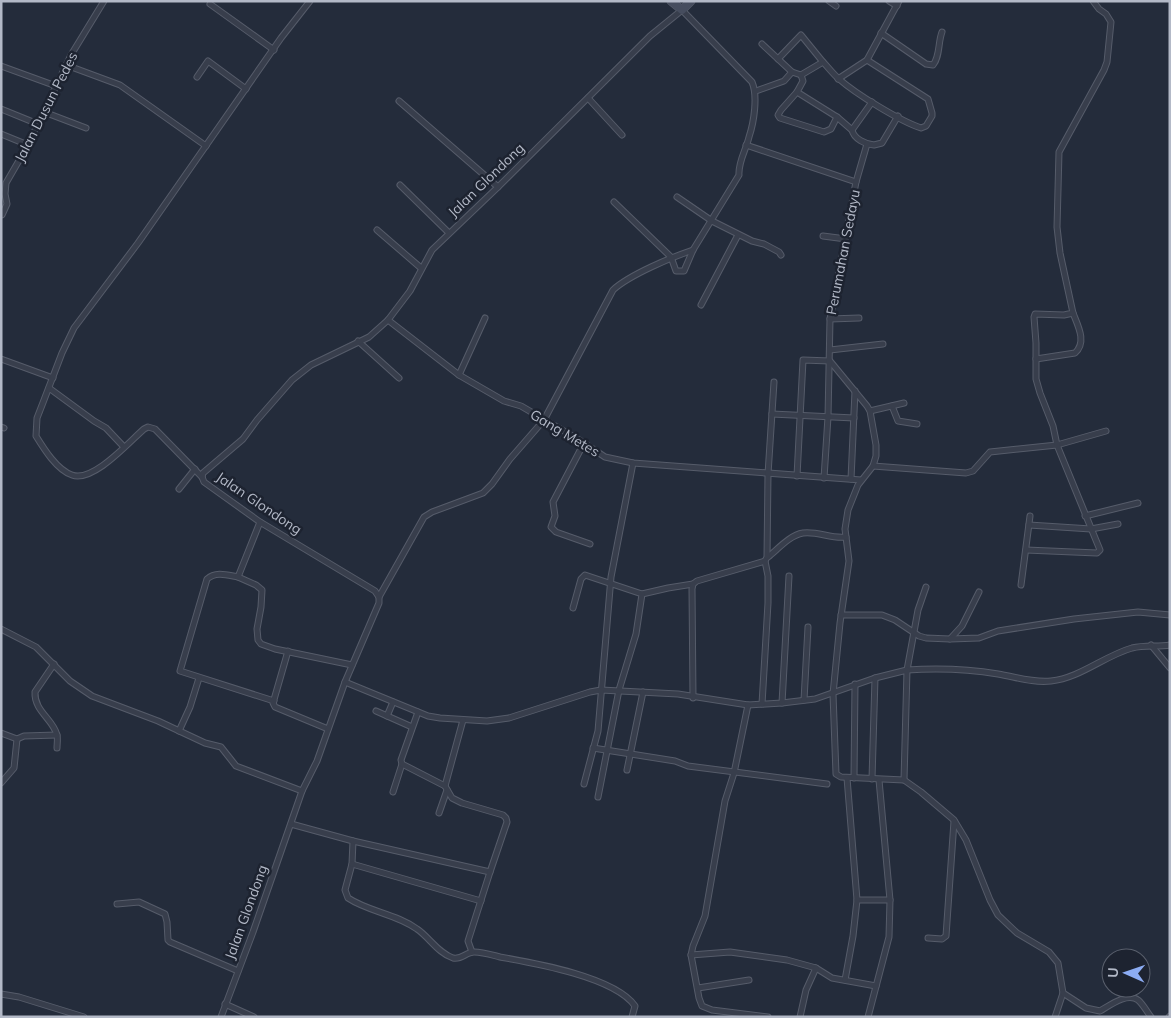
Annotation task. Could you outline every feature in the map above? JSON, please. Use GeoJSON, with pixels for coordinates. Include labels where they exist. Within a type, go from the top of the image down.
{"type":"FeatureCollection","features":[{"type":"Feature","properties":{"kind":"main road"},"geometry":{"type":"LineString","coordinates":[[671,1],[682,10]]}},
{"type":"Feature","properties":{"kind":"main road","name":"Jalan Glondong"},"geometry":{"type":"LineString","coordinates":[[682,10],[691,1]]}},
{"type":"Feature","properties":{"kind":"street","name":"Jalan Dusun Pedes"},"geometry":{"type":"LineString","coordinates":[[2,216],[7,204],[5,194],[6,183],[28,145],[66,65],[104,1]]}},
{"type":"Feature","properties":{"kind":"street"},"geometry":{"type":"LineString","coordinates":[[202,477],[152,427],[144,428],[91,474],[80,477],[72,475],[60,467],[36,436],[38,418],[62,353],[74,328],[138,242],[246,88],[310,1]]}},
{"type":"Feature","properties":{"kind":"street"},"geometry":{"type":"LineString","coordinates":[[829,1],[836,6]]}},
{"type":"Feature","properties":{"kind":"street"},"geometry":{"type":"LineString","coordinates":[[838,79],[867,60],[898,4],[889,1]]}},
{"type":"Feature","properties":{"kind":"street"},"geometry":{"type":"LineString","coordinates":[[1036,359],[1075,353],[1081,342],[1060,253],[1057,227],[1059,152],[1107,62],[1111,22],[1093,1]]}},
{"type":"Feature","properties":{"kind":"street"},"geometry":{"type":"LineString","coordinates":[[210,4],[274,50]]}},
{"type":"Feature","properties":{"kind":"street"},"geometry":{"type":"LineString","coordinates":[[614,202],[671,257],[676,271],[681,272],[684,271],[693,250],[739,175],[738,168],[750,136],[756,91],[752,82],[682,10]]}},
{"type":"Feature","properties":{"kind":"street","name":"Jalan Glondong"},"geometry":{"type":"LineString","coordinates":[[221,1017],[302,791],[317,761],[344,682],[379,603],[379,597],[375,591],[260,522],[204,482],[202,477],[206,470],[243,439],[256,420],[292,380],[311,365],[369,337],[388,320],[410,291],[432,250],[650,36],[682,10]]}},
{"type":"Feature","properties":{"kind":"street"},"geometry":{"type":"LineString","coordinates":[[881,33],[926,64],[933,65],[936,61],[938,41],[942,32]]}},
{"type":"Feature","properties":{"kind":"street"},"geometry":{"type":"LineString","coordinates":[[778,59],[801,35],[838,79],[872,102],[898,116],[921,128],[926,126],[932,116],[928,100],[867,60]]}},
{"type":"Feature","properties":{"kind":"street"},"geometry":{"type":"LineString","coordinates":[[762,44],[792,72],[801,75],[823,62]]}},
{"type":"Feature","properties":{"kind":"street"},"geometry":{"type":"LineString","coordinates":[[197,77],[208,61],[246,88]]}},
{"type":"Feature","properties":{"kind":"street"},"geometry":{"type":"LineString","coordinates":[[66,65],[120,85],[206,146]]}},
{"type":"Feature","properties":{"kind":"street"},"geometry":{"type":"LineString","coordinates":[[1,66],[56,86]]}},
{"type":"Feature","properties":{"kind":"street"},"geometry":{"type":"LineString","coordinates":[[756,91],[784,81],[792,72]]}},
{"type":"Feature","properties":{"kind":"street"},"geometry":{"type":"LineString","coordinates":[[801,75],[803,81],[797,92],[781,110],[778,115],[780,118],[824,132],[831,129],[837,117]]}},
{"type":"Feature","properties":{"kind":"street"},"geometry":{"type":"LineString","coordinates":[[797,92],[837,117],[852,130],[856,138],[867,144],[882,143],[898,116]]}},
{"type":"Feature","properties":{"kind":"street"},"geometry":{"type":"LineString","coordinates":[[588,98],[622,135]]}},
{"type":"Feature","properties":{"kind":"street"},"geometry":{"type":"LineString","coordinates":[[399,101],[498,187]]}},
{"type":"Feature","properties":{"kind":"street"},"geometry":{"type":"LineString","coordinates":[[852,130],[872,102]]}},
{"type":"Feature","properties":{"kind":"street"},"geometry":{"type":"LineString","coordinates":[[1,109],[38,124]]}},
{"type":"Feature","properties":{"kind":"street"},"geometry":{"type":"LineString","coordinates":[[44,112],[86,128]]}},
{"type":"Feature","properties":{"kind":"street"},"geometry":{"type":"LineString","coordinates":[[1,134],[28,145]]}},
{"type":"Feature","properties":{"kind":"street","name":"Perumahan Sedayu"},"geometry":{"type":"LineString","coordinates":[[824,478],[828,417],[830,319],[856,182],[867,144]]}},
{"type":"Feature","properties":{"kind":"street"},"geometry":{"type":"LineString","coordinates":[[746,145],[856,182]]}},
{"type":"Feature","properties":{"kind":"street"},"geometry":{"type":"LineString","coordinates":[[400,185],[449,233]]}},
{"type":"Feature","properties":{"kind":"street"},"geometry":{"type":"LineString","coordinates":[[677,196],[712,221],[738,235],[764,244],[781,255]]}},
{"type":"Feature","properties":{"kind":"street"},"geometry":{"type":"LineString","coordinates":[[377,230],[421,268]]}},
{"type":"Feature","properties":{"kind":"street"},"geometry":{"type":"LineString","coordinates":[[701,305],[738,235]]}},
{"type":"Feature","properties":{"kind":"street"},"geometry":{"type":"LineString","coordinates":[[823,236],[846,239]]}},
{"type":"Feature","properties":{"kind":"street"},"geometry":{"type":"LineString","coordinates":[[379,597],[424,517],[483,493],[544,420],[611,292],[624,282],[671,257],[693,250]]}},
{"type":"Feature","properties":{"kind":"street"},"geometry":{"type":"LineString","coordinates":[[1026,550],[1097,553],[1100,547],[1056,445],[1053,426],[1036,379],[1035,314],[1064,315],[1073,313]]}},
{"type":"Feature","properties":{"kind":"street"},"geometry":{"type":"LineString","coordinates":[[459,375],[485,318]]}},
{"type":"Feature","properties":{"kind":"street"},"geometry":{"type":"LineString","coordinates":[[830,319],[860,318]]}},
{"type":"Feature","properties":{"kind":"street","name":"Gang Metes"},"geometry":{"type":"LineString","coordinates":[[388,320],[459,375],[504,401],[521,406],[605,457],[633,463],[861,480]]}},
{"type":"Feature","properties":{"kind":"street"},"geometry":{"type":"LineString","coordinates":[[358,341],[399,378]]}},
{"type":"Feature","properties":{"kind":"street"},"geometry":{"type":"LineString","coordinates":[[830,350],[883,344]]}},
{"type":"Feature","properties":{"kind":"street"},"geometry":{"type":"LineString","coordinates":[[1,359],[53,378]]}},
{"type":"Feature","properties":{"kind":"street"},"geometry":{"type":"LineString","coordinates":[[797,476],[803,360],[830,361],[864,400],[870,411],[876,445],[876,456],[872,466],[861,480],[854,494],[846,520],[845,529],[849,562],[833,694],[835,772],[838,777],[904,780],[954,820],[966,840],[998,915],[1017,933],[1050,952],[1058,963],[1063,993],[1054,1017]]}},
{"type":"Feature","properties":{"kind":"street"},"geometry":{"type":"LineString","coordinates":[[762,704],[768,602],[766,559],[768,474],[774,382]]}},
{"type":"Feature","properties":{"kind":"street"},"geometry":{"type":"LineString","coordinates":[[49,388],[106,428],[124,447]]}},
{"type":"Feature","properties":{"kind":"street"},"geometry":{"type":"LineString","coordinates":[[851,479],[855,391]]}},
{"type":"Feature","properties":{"kind":"street"},"geometry":{"type":"LineString","coordinates":[[870,411],[904,402]]}},
{"type":"Feature","properties":{"kind":"street"},"geometry":{"type":"LineString","coordinates":[[892,406],[899,421],[917,424]]}},
{"type":"Feature","properties":{"kind":"street"},"geometry":{"type":"LineString","coordinates":[[772,414],[854,418]]}},
{"type":"Feature","properties":{"kind":"street"},"geometry":{"type":"LineString","coordinates":[[872,466],[966,473],[974,471],[990,452],[1056,445],[1106,431]]}},
{"type":"Feature","properties":{"kind":"street"},"geometry":{"type":"LineString","coordinates":[[584,443],[553,502],[555,516],[551,527],[556,532],[590,544]]}},
{"type":"Feature","properties":{"kind":"street"},"geometry":{"type":"LineString","coordinates":[[584,784],[598,731],[610,583],[633,463]]}},
{"type":"Feature","properties":{"kind":"street"},"geometry":{"type":"LineString","coordinates":[[179,489],[195,469]]}},
{"type":"Feature","properties":{"kind":"street"},"geometry":{"type":"LineString","coordinates":[[1085,516],[1138,503]]}},
{"type":"Feature","properties":{"kind":"street"},"geometry":{"type":"LineString","coordinates":[[1021,585],[1030,516]]}},
{"type":"Feature","properties":{"kind":"street"},"geometry":{"type":"LineString","coordinates":[[238,577],[260,522]]}},
{"type":"Feature","properties":{"kind":"street"},"geometry":{"type":"LineString","coordinates":[[1029,525],[1091,529],[1118,524]]}},
{"type":"Feature","properties":{"kind":"street"},"geometry":{"type":"LineString","coordinates":[[574,608],[583,576],[586,575],[642,594],[693,584],[697,581],[766,559],[797,534],[804,533],[833,538],[846,537]]}},
{"type":"Feature","properties":{"kind":"street"},"geometry":{"type":"LineString","coordinates":[[274,701],[180,671],[207,580],[210,576],[218,574],[238,577],[256,585],[262,590],[257,629],[258,640],[262,644],[288,652],[352,665]]}},
{"type":"Feature","properties":{"kind":"street"},"geometry":{"type":"LineString","coordinates":[[782,703],[789,576]]}},
{"type":"Feature","properties":{"kind":"street"},"geometry":{"type":"LineString","coordinates":[[693,584],[693,698]]}},
{"type":"Feature","properties":{"kind":"street"},"geometry":{"type":"LineString","coordinates":[[904,780],[907,670],[914,632],[926,587]]}},
{"type":"Feature","properties":{"kind":"street"},"geometry":{"type":"LineString","coordinates":[[950,639],[962,626],[979,592]]}},
{"type":"Feature","properties":{"kind":"street"},"geometry":{"type":"LineString","coordinates":[[598,797],[619,690],[636,634],[642,594]]}},
{"type":"Feature","properties":{"kind":"street"},"geometry":{"type":"LineString","coordinates":[[842,615],[882,615],[895,620],[926,638],[950,639],[979,638],[998,631],[1074,619],[1138,612],[1170,615]]}},
{"type":"Feature","properties":{"kind":"street"},"geometry":{"type":"LineString","coordinates":[[804,700],[808,627]]}},
{"type":"Feature","properties":{"kind":"street"},"geometry":{"type":"LineString","coordinates":[[1,629],[36,647],[70,681],[92,696],[221,748],[236,766],[302,791]]}},
{"type":"Feature","properties":{"kind":"street"},"geometry":{"type":"LineString","coordinates":[[344,682],[418,712],[440,718],[487,721],[509,718],[601,690],[678,694],[693,698],[748,705],[782,703],[833,694],[855,684],[907,670],[934,669],[985,672],[1032,681],[1049,681],[1068,677],[1132,648],[1170,644]]}},
{"type":"Feature","properties":{"kind":"street"},"geometry":{"type":"LineString","coordinates":[[1151,645],[1170,668]]}},
{"type":"Feature","properties":{"kind":"street"},"geometry":{"type":"LineString","coordinates":[[288,652],[274,701],[275,707],[328,729]]}},
{"type":"Feature","properties":{"kind":"street"},"geometry":{"type":"LineString","coordinates":[[54,664],[35,692],[34,698],[57,736],[57,748]]}},
{"type":"Feature","properties":{"kind":"street"},"geometry":{"type":"LineString","coordinates":[[179,731],[190,707],[199,678]]}},
{"type":"Feature","properties":{"kind":"street"},"geometry":{"type":"LineString","coordinates":[[872,779],[875,678]]}},
{"type":"Feature","properties":{"kind":"street"},"geometry":{"type":"LineString","coordinates":[[854,778],[855,684]]}},
{"type":"Feature","properties":{"kind":"street"},"geometry":{"type":"LineString","coordinates":[[627,770],[643,692]]}},
{"type":"Feature","properties":{"kind":"street"},"geometry":{"type":"LineString","coordinates":[[387,716],[392,702]]}},
{"type":"Feature","properties":{"kind":"street"},"geometry":{"type":"LineString","coordinates":[[748,705],[734,772],[725,801],[705,916],[691,956],[702,1006],[726,1014],[768,1017]]}},
{"type":"Feature","properties":{"kind":"street"},"geometry":{"type":"LineString","coordinates":[[376,711],[412,727]]}},
{"type":"Feature","properties":{"kind":"street"},"geometry":{"type":"LineString","coordinates":[[393,792],[418,712]]}},
{"type":"Feature","properties":{"kind":"street"},"geometry":{"type":"LineString","coordinates":[[440,813],[463,720]]}},
{"type":"Feature","properties":{"kind":"street"},"geometry":{"type":"LineString","coordinates":[[1,733],[17,739],[24,736],[57,736]]}},
{"type":"Feature","properties":{"kind":"street"},"geometry":{"type":"LineString","coordinates":[[1,782],[14,768],[17,739]]}},
{"type":"Feature","properties":{"kind":"street"},"geometry":{"type":"LineString","coordinates":[[593,748],[675,760],[688,766],[827,784]]}},
{"type":"Feature","properties":{"kind":"street"},"geometry":{"type":"LineString","coordinates":[[402,764],[446,788],[452,798],[462,803],[503,814],[506,818],[507,822],[468,941],[472,952]]}},
{"type":"Feature","properties":{"kind":"street"},"geometry":{"type":"LineString","coordinates":[[845,980],[857,900],[847,778]]}},
{"type":"Feature","properties":{"kind":"street"},"geometry":{"type":"LineString","coordinates":[[868,1017],[889,937],[890,900],[879,780]]}},
{"type":"Feature","properties":{"kind":"street"},"geometry":{"type":"LineString","coordinates":[[928,938],[942,939],[946,936],[954,820]]}},
{"type":"Feature","properties":{"kind":"street"},"geometry":{"type":"LineString","coordinates":[[291,824],[353,841],[490,872]]}},
{"type":"Feature","properties":{"kind":"street"},"geometry":{"type":"LineString","coordinates":[[353,841],[352,864],[345,890],[348,898],[411,925],[424,934],[435,946],[453,958],[460,958],[472,952],[519,960],[583,976],[619,993],[631,1001],[635,1006],[632,1017]]}},
{"type":"Feature","properties":{"kind":"street"},"geometry":{"type":"LineString","coordinates":[[352,864],[481,901]]}},
{"type":"Feature","properties":{"kind":"street"},"geometry":{"type":"LineString","coordinates":[[857,900],[890,900]]}},
{"type":"Feature","properties":{"kind":"street"},"geometry":{"type":"LineString","coordinates":[[117,904],[139,902],[161,912],[166,917],[168,940],[170,942],[238,971]]}},
{"type":"Feature","properties":{"kind":"street"},"geometry":{"type":"LineString","coordinates":[[691,956],[730,952],[787,960],[816,968],[832,978],[876,986]]}},
{"type":"Feature","properties":{"kind":"street"},"geometry":{"type":"LineString","coordinates":[[800,1017],[808,984],[816,968]]}},
{"type":"Feature","properties":{"kind":"street"},"geometry":{"type":"LineString","coordinates":[[698,988],[749,980]]}},
{"type":"Feature","properties":{"kind":"street"},"geometry":{"type":"LineString","coordinates":[[1063,993],[1086,1008],[1100,1011],[1125,998],[1133,998],[1138,1000],[1151,1017]]}},
{"type":"Feature","properties":{"kind":"street"},"geometry":{"type":"LineString","coordinates":[[1,994],[19,997],[84,1017]]}},
{"type":"Feature","properties":{"kind":"street"},"geometry":{"type":"LineString","coordinates":[[225,1004],[254,1017]]}}]}
